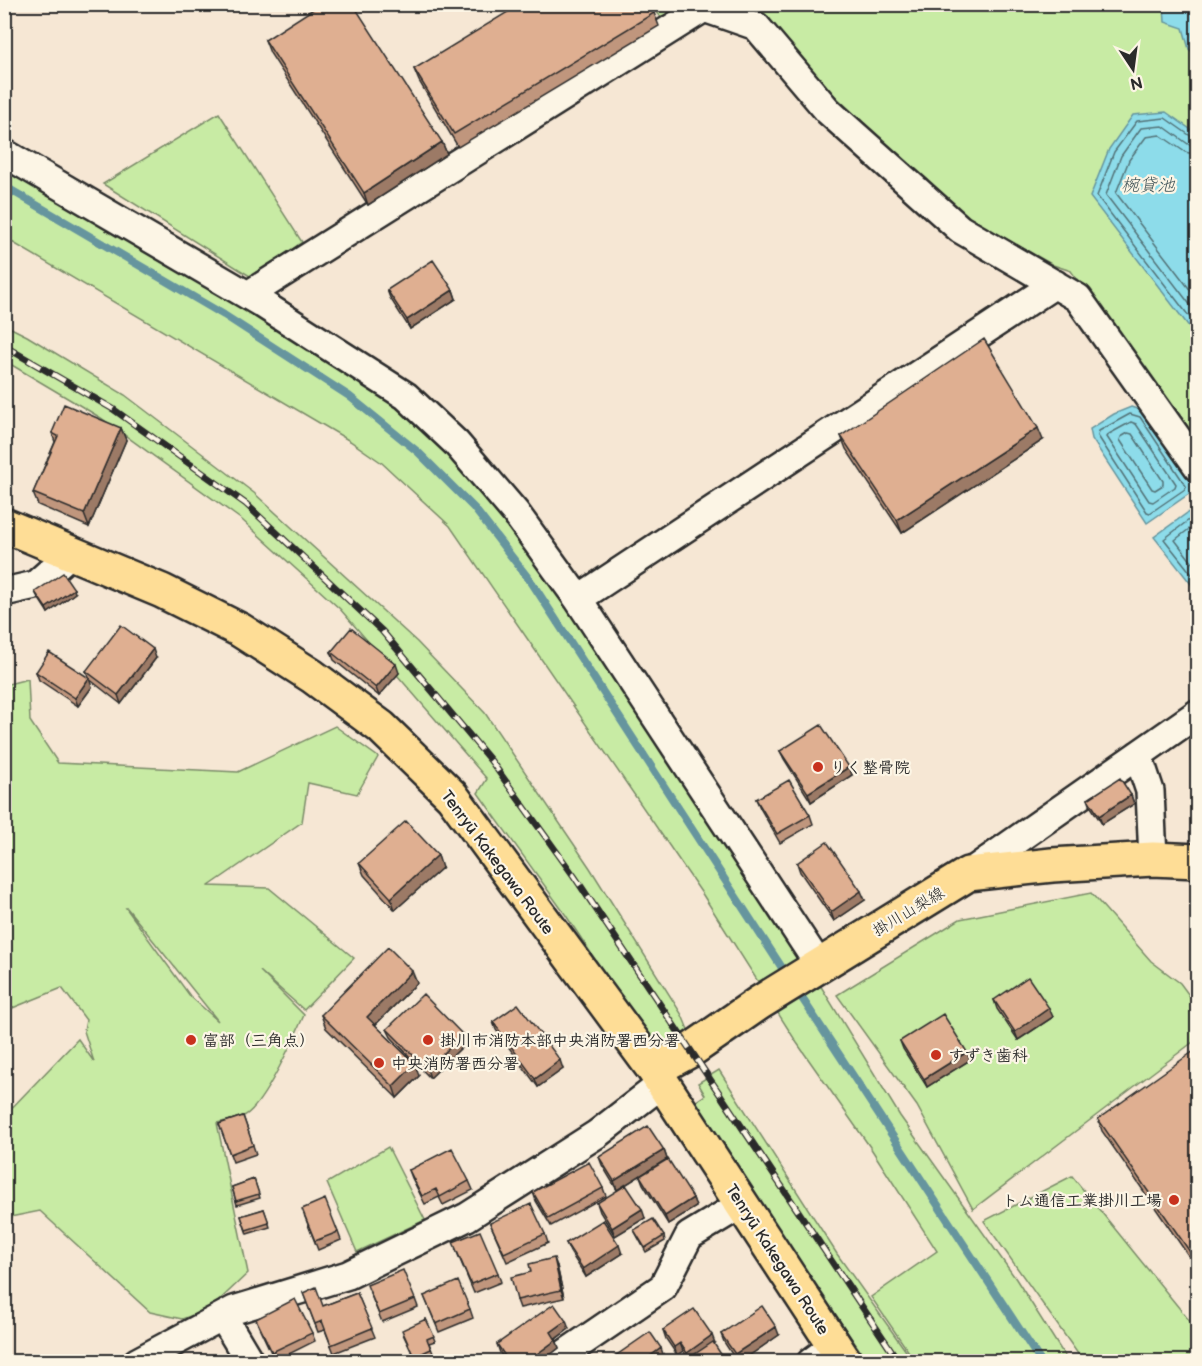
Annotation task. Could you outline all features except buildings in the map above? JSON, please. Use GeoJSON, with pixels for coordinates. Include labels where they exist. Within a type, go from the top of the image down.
{"type":"FeatureCollection","features":[{"type":"Feature","properties":{"kind":"main road","name":"Tenryū Kakegawa Route"},"geometry":{"type":"LineString","coordinates":[[4,525],[162,591],[240,630],[312,676],[381,727],[452,796],[658,1076],[742,1204],[830,1356]]}},
{"type":"Feature","properties":{"kind":"main road","name":"掛川山梨線"},"geometry":{"type":"LineString","coordinates":[[658,1076],[691,1050],[763,1001],[968,874],[1052,865],[1153,859],[1197,861]]}},
{"type":"Feature","properties":{"kind":"street"},"geometry":{"type":"LineString","coordinates":[[248,295],[704,8],[756,26],[828,111],[960,229],[1077,298],[1197,467]]}},
{"type":"Feature","properties":{"kind":"street"},"geometry":{"type":"LineString","coordinates":[[4,153],[248,295],[406,396],[456,443],[515,512],[578,599],[816,968]]}},
{"type":"Feature","properties":{"kind":"street"},"geometry":{"type":"LineString","coordinates":[[578,599],[1055,284]]}},
{"type":"Feature","properties":{"kind":"street"},"geometry":{"type":"LineString","coordinates":[[4,592],[35,585],[71,553]]}},
{"type":"Feature","properties":{"kind":"street"},"geometry":{"type":"LineString","coordinates":[[968,874],[1197,713]]}},
{"type":"Feature","properties":{"kind":"street"},"geometry":{"type":"LineString","coordinates":[[1138,755],[1150,791],[1153,859]]}},
{"type":"Feature","properties":{"kind":"street"},"geometry":{"type":"LineString","coordinates":[[137,1362],[234,1310],[348,1275],[467,1217],[597,1134],[658,1076]]}},
{"type":"Feature","properties":{"kind":"street"},"geometry":{"type":"LineString","coordinates":[[553,1362],[663,1287],[689,1236],[742,1204]]}},
{"type":"Feature","properties":{"kind":"street"},"geometry":{"type":"LineString","coordinates":[[223,1317],[250,1362]]}},
{"type":"Feature","properties":{"kind":"green space"},"geometry":{"type":"Polygon","coordinates":[[[651,5],[1197,5],[1197,446],[1071,271],[1053,265],[960,213],[801,64],[704,8],[660,16],[651,5]]]}},
{"type":"Feature","properties":{"kind":"green space"},"geometry":{"type":"Polygon","coordinates":[[[219,113],[302,242],[253,278],[103,184],[219,113]]]}},
{"type":"Feature","properties":{"kind":"green space"},"geometry":{"type":"Polygon","coordinates":[[[5,168],[254,312],[366,381],[432,436],[568,599],[800,952],[900,1116],[1016,1279],[1068,1361],[915,1361],[871,1297],[937,1251],[870,1147],[797,1043],[703,895],[450,526],[382,463],[350,441],[5,238],[5,168]]]}},
{"type":"Feature","properties":{"kind":"green space"},"geometry":{"type":"Polygon","coordinates":[[[5,325],[125,395],[254,493],[417,642],[485,713],[590,868],[682,1015],[689,1032],[679,1043],[659,1044],[646,1036],[565,914],[478,793],[487,779],[340,609],[242,520],[101,418],[5,361],[5,325]]]}},
{"type":"Feature","properties":{"kind":"green space"},"geometry":{"type":"Polygon","coordinates":[[[28,679],[30,721],[58,763],[238,772],[335,726],[378,757],[357,794],[308,783],[302,822],[209,886],[269,888],[354,958],[304,1010],[260,971],[304,1015],[278,1070],[252,1110],[244,1116],[217,1123],[248,1273],[210,1309],[182,1319],[150,1312],[40,1211],[5,1218],[5,1115],[78,1039],[94,1062],[84,1031],[86,1020],[62,988],[10,1009],[5,1004],[4,685],[28,679]],[[127,908],[190,996],[218,1021],[127,908]]]}},
{"type":"Feature","properties":{"kind":"green space"},"geometry":{"type":"Polygon","coordinates":[[[1091,893],[1151,961],[1180,983],[1197,1006],[1197,1039],[973,1209],[917,1106],[837,995],[960,919],[1091,893]]]}},
{"type":"Feature","properties":{"kind":"green space"},"geometry":{"type":"Polygon","coordinates":[[[719,1070],[837,1254],[913,1361],[867,1361],[692,1104],[705,1095],[698,1083],[719,1070]]]}},
{"type":"Feature","properties":{"kind":"green space"},"geometry":{"type":"Polygon","coordinates":[[[388,1147],[425,1220],[357,1252],[327,1183],[388,1147]]]}},
{"type":"Feature","properties":{"kind":"green space"},"geometry":{"type":"Polygon","coordinates":[[[1072,1176],[1197,1330],[1197,1361],[1083,1361],[984,1221],[1072,1176]]]}},
{"type":"Feature","properties":{"kind":"water"},"geometry":{"type":"Polygon","coordinates":[[[1164,5],[1197,5],[1197,56],[1189,49],[1183,28],[1165,22],[1164,5]]]}},
{"type":"Feature","properties":{"kind":"water","name":"椀貸池"},"geometry":{"type":"Polygon","coordinates":[[[1166,112],[1197,134],[1197,337],[1090,197],[1109,149],[1133,115],[1166,112]]]}},
{"type":"Feature","properties":{"kind":"water"},"geometry":{"type":"Polygon","coordinates":[[[1131,407],[1143,411],[1196,489],[1147,523],[1092,439],[1090,429],[1114,414],[1131,407]]]}},
{"type":"Feature","properties":{"kind":"water"},"geometry":{"type":"Polygon","coordinates":[[[1197,506],[1198,589],[1195,589],[1154,537],[1197,506]]]}},
{"type":"Feature","properties":{"kind":"waterway"},"geometry":{"type":"LineString","coordinates":[[4,186],[224,315],[349,396],[418,452],[474,508],[532,583],[788,977]]}},
{"type":"Feature","properties":{"kind":"waterway"},"geometry":{"type":"LineString","coordinates":[[796,989],[1041,1362]]}},
{"type":"Feature","properties":{"kind":"railway"},"geometry":{"type":"LineString","coordinates":[[4,346],[113,409],[246,504],[382,631],[491,761],[574,876],[899,1362]]}},
{"type":"Feature","properties":{"kind":"place","name":"りく整骨院"},"geometry":{"type":"Point","coordinates":[818,767]}},
{"type":"Feature","properties":{"kind":"place","name":"富部（三角点）"},"geometry":{"type":"Point","coordinates":[191,1040]}},
{"type":"Feature","properties":{"kind":"place","name":"掛川市消防本部中央消防署西分署"},"geometry":{"type":"Point","coordinates":[428,1040]}},
{"type":"Feature","properties":{"kind":"place","name":"すずき歯科"},"geometry":{"type":"Point","coordinates":[936,1055]}},
{"type":"Feature","properties":{"kind":"place","name":"中央消防署西分署"},"geometry":{"type":"Point","coordinates":[379,1063]}},
{"type":"Feature","properties":{"kind":"place","name":"トム通信工業掛川工場"},"geometry":{"type":"Point","coordinates":[1174,1200]}}]}
